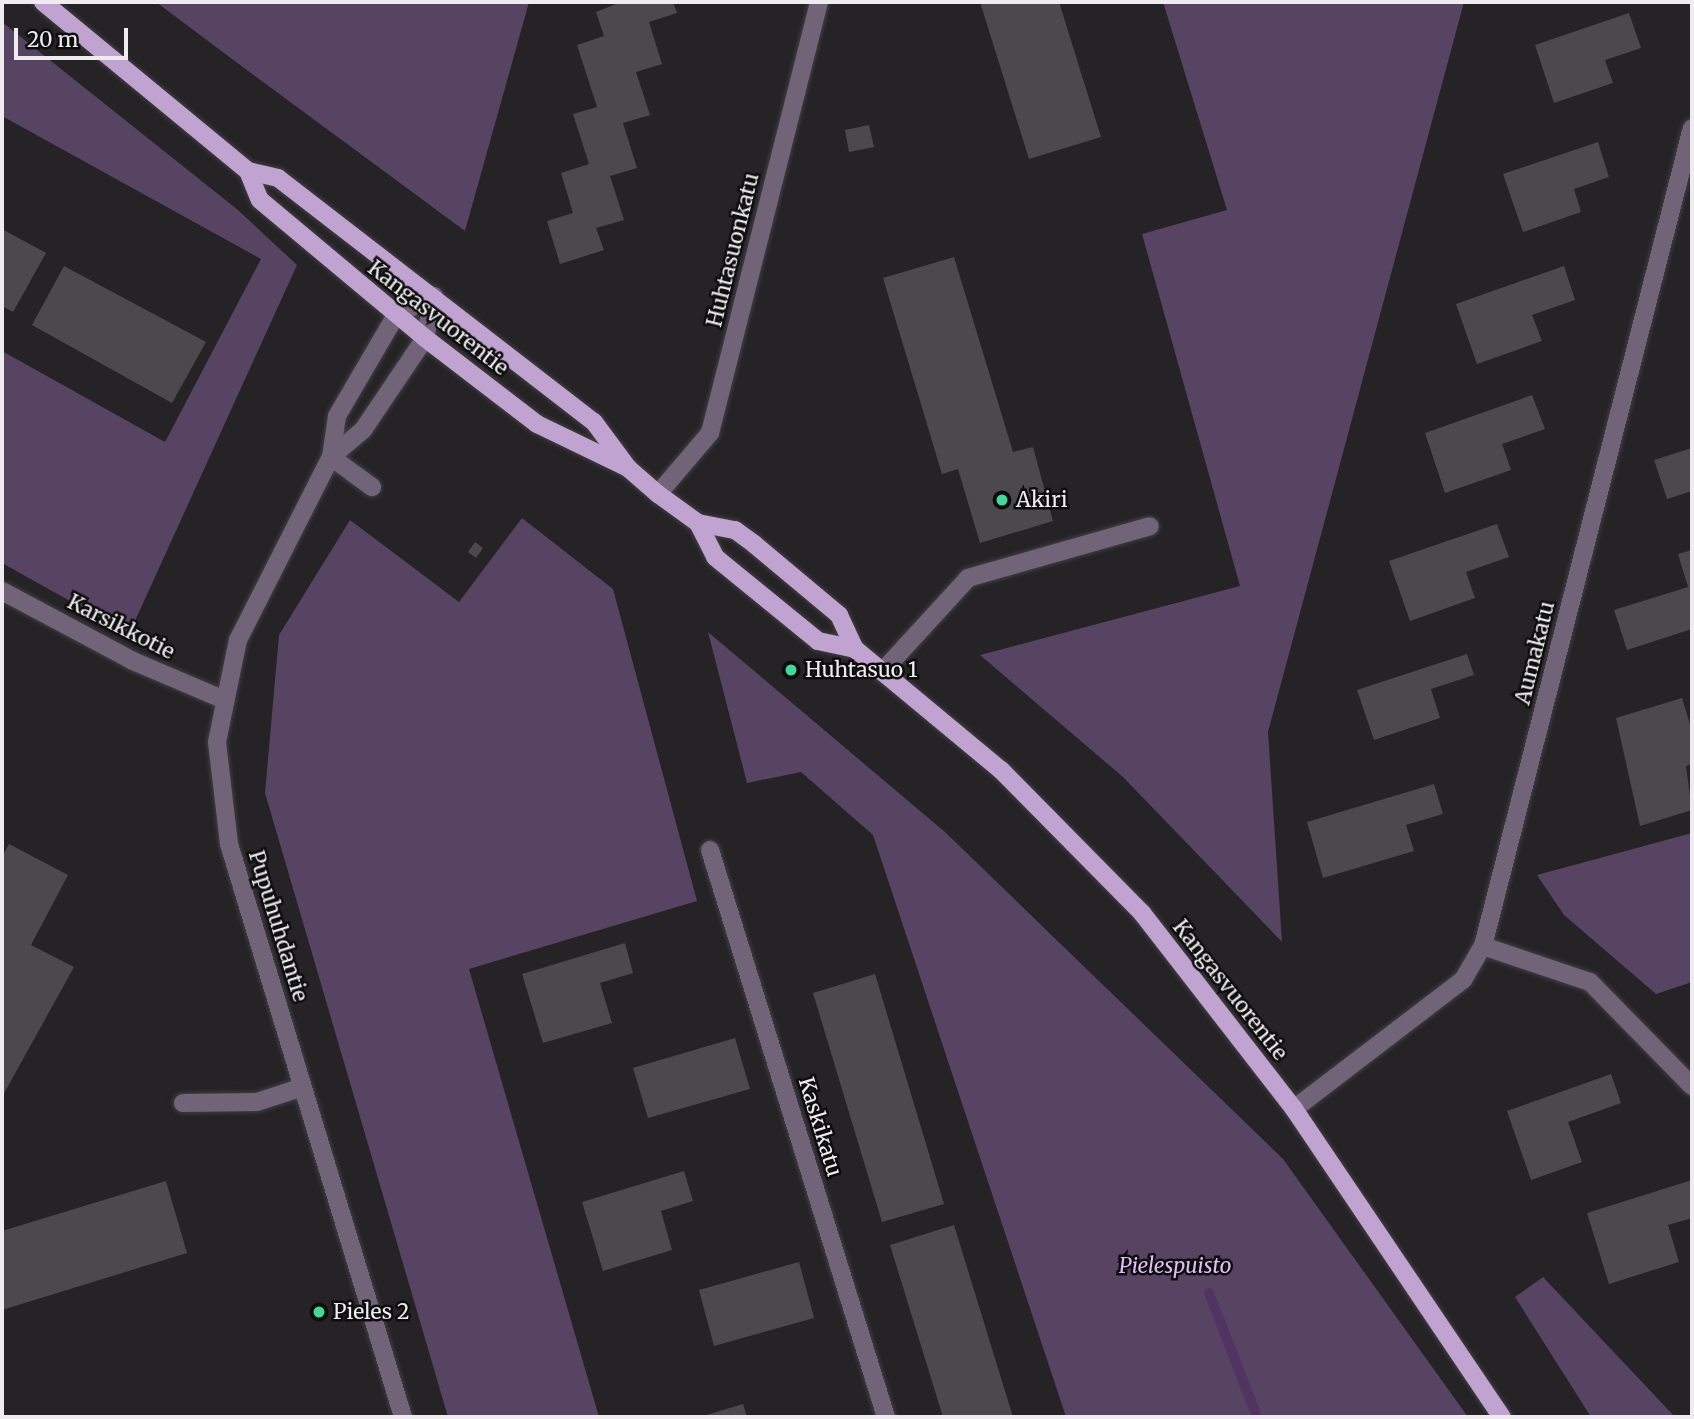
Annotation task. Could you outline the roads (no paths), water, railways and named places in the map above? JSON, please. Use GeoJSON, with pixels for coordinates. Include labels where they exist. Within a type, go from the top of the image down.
{"type":"FeatureCollection","features":[{"type":"Feature","properties":{"kind":"main road","name":"Kangasvuorentie"},"geometry":{"type":"LineString","coordinates":[[43,2],[248,170],[278,178],[594,422],[628,468],[658,494],[698,523],[735,530],[754,544],[839,614],[855,649],[1001,770],[1142,913],[1294,1109],[1502,1417]]}},
{"type":"Feature","properties":{"kind":"main road","name":"Kangasvuorentie"},"geometry":{"type":"LineString","coordinates":[[248,170],[260,200],[425,338],[537,424],[628,468]]}},
{"type":"Feature","properties":{"kind":"main road","name":"Kangasvuorentie"},"geometry":{"type":"LineString","coordinates":[[698,523],[715,557],[818,641],[855,649]]}},
{"type":"Feature","properties":{"kind":"street","name":"Huhtasuonkatu"},"geometry":{"type":"LineString","coordinates":[[658,494],[710,433],[819,2]]}},
{"type":"Feature","properties":{"kind":"street","name":"Aumakatu"},"geometry":{"type":"LineString","coordinates":[[1294,1109],[1463,980],[1483,946],[1692,128]]}},
{"type":"Feature","properties":{"kind":"street"},"geometry":{"type":"LineString","coordinates":[[396,315],[434,296]]}},
{"type":"Feature","properties":{"kind":"street","name":"Pupuhuhdantie"},"geometry":{"type":"LineString","coordinates":[[331,457],[363,430],[425,338],[434,296]]}},
{"type":"Feature","properties":{"kind":"street","name":"Pupuhuhdantie"},"geometry":{"type":"LineString","coordinates":[[396,315],[337,416],[331,457],[264,580],[222,699],[217,742],[229,844],[402,1417]]}},
{"type":"Feature","properties":{"kind":"street"},"geometry":{"type":"LineString","coordinates":[[331,457],[372,487]]}},
{"type":"Feature","properties":{"kind":"street"},"geometry":{"type":"LineString","coordinates":[[882,672],[968,578],[1150,526]]}},
{"type":"Feature","properties":{"kind":"street","name":"Karsikkotie"},"geometry":{"type":"LineString","coordinates":[[2,591],[222,699]]}},
{"type":"Feature","properties":{"kind":"street","name":"Kaskikatu"},"geometry":{"type":"LineString","coordinates":[[710,850],[886,1417]]}},
{"type":"Feature","properties":{"kind":"street"},"geometry":{"type":"LineString","coordinates":[[1483,946],[1590,982],[1692,1086]]}},
{"type":"Feature","properties":{"kind":"street"},"geometry":{"type":"LineString","coordinates":[[183,1103],[257,1102],[303,1087]]}},
{"type":"Feature","properties":{"kind":"waterway"},"geometry":{"type":"LineString","coordinates":[[1209,1293],[1257,1417]]}},
{"type":"Feature","properties":{"kind":"place","name":"Akiri"},"geometry":{"type":"Point","coordinates":[1002,500]}},
{"type":"Feature","properties":{"kind":"place","name":"Huhtasuo 1"},"geometry":{"type":"Point","coordinates":[791,670]}},
{"type":"Feature","properties":{"kind":"place","name":"Pieles 2"},"geometry":{"type":"Point","coordinates":[319,1312]}},
{"type":"Feature","properties":{"kind":"park label","name":"Pielespuisto"},"geometry":{"type":"Point","coordinates":[1175,1266]}}]}
